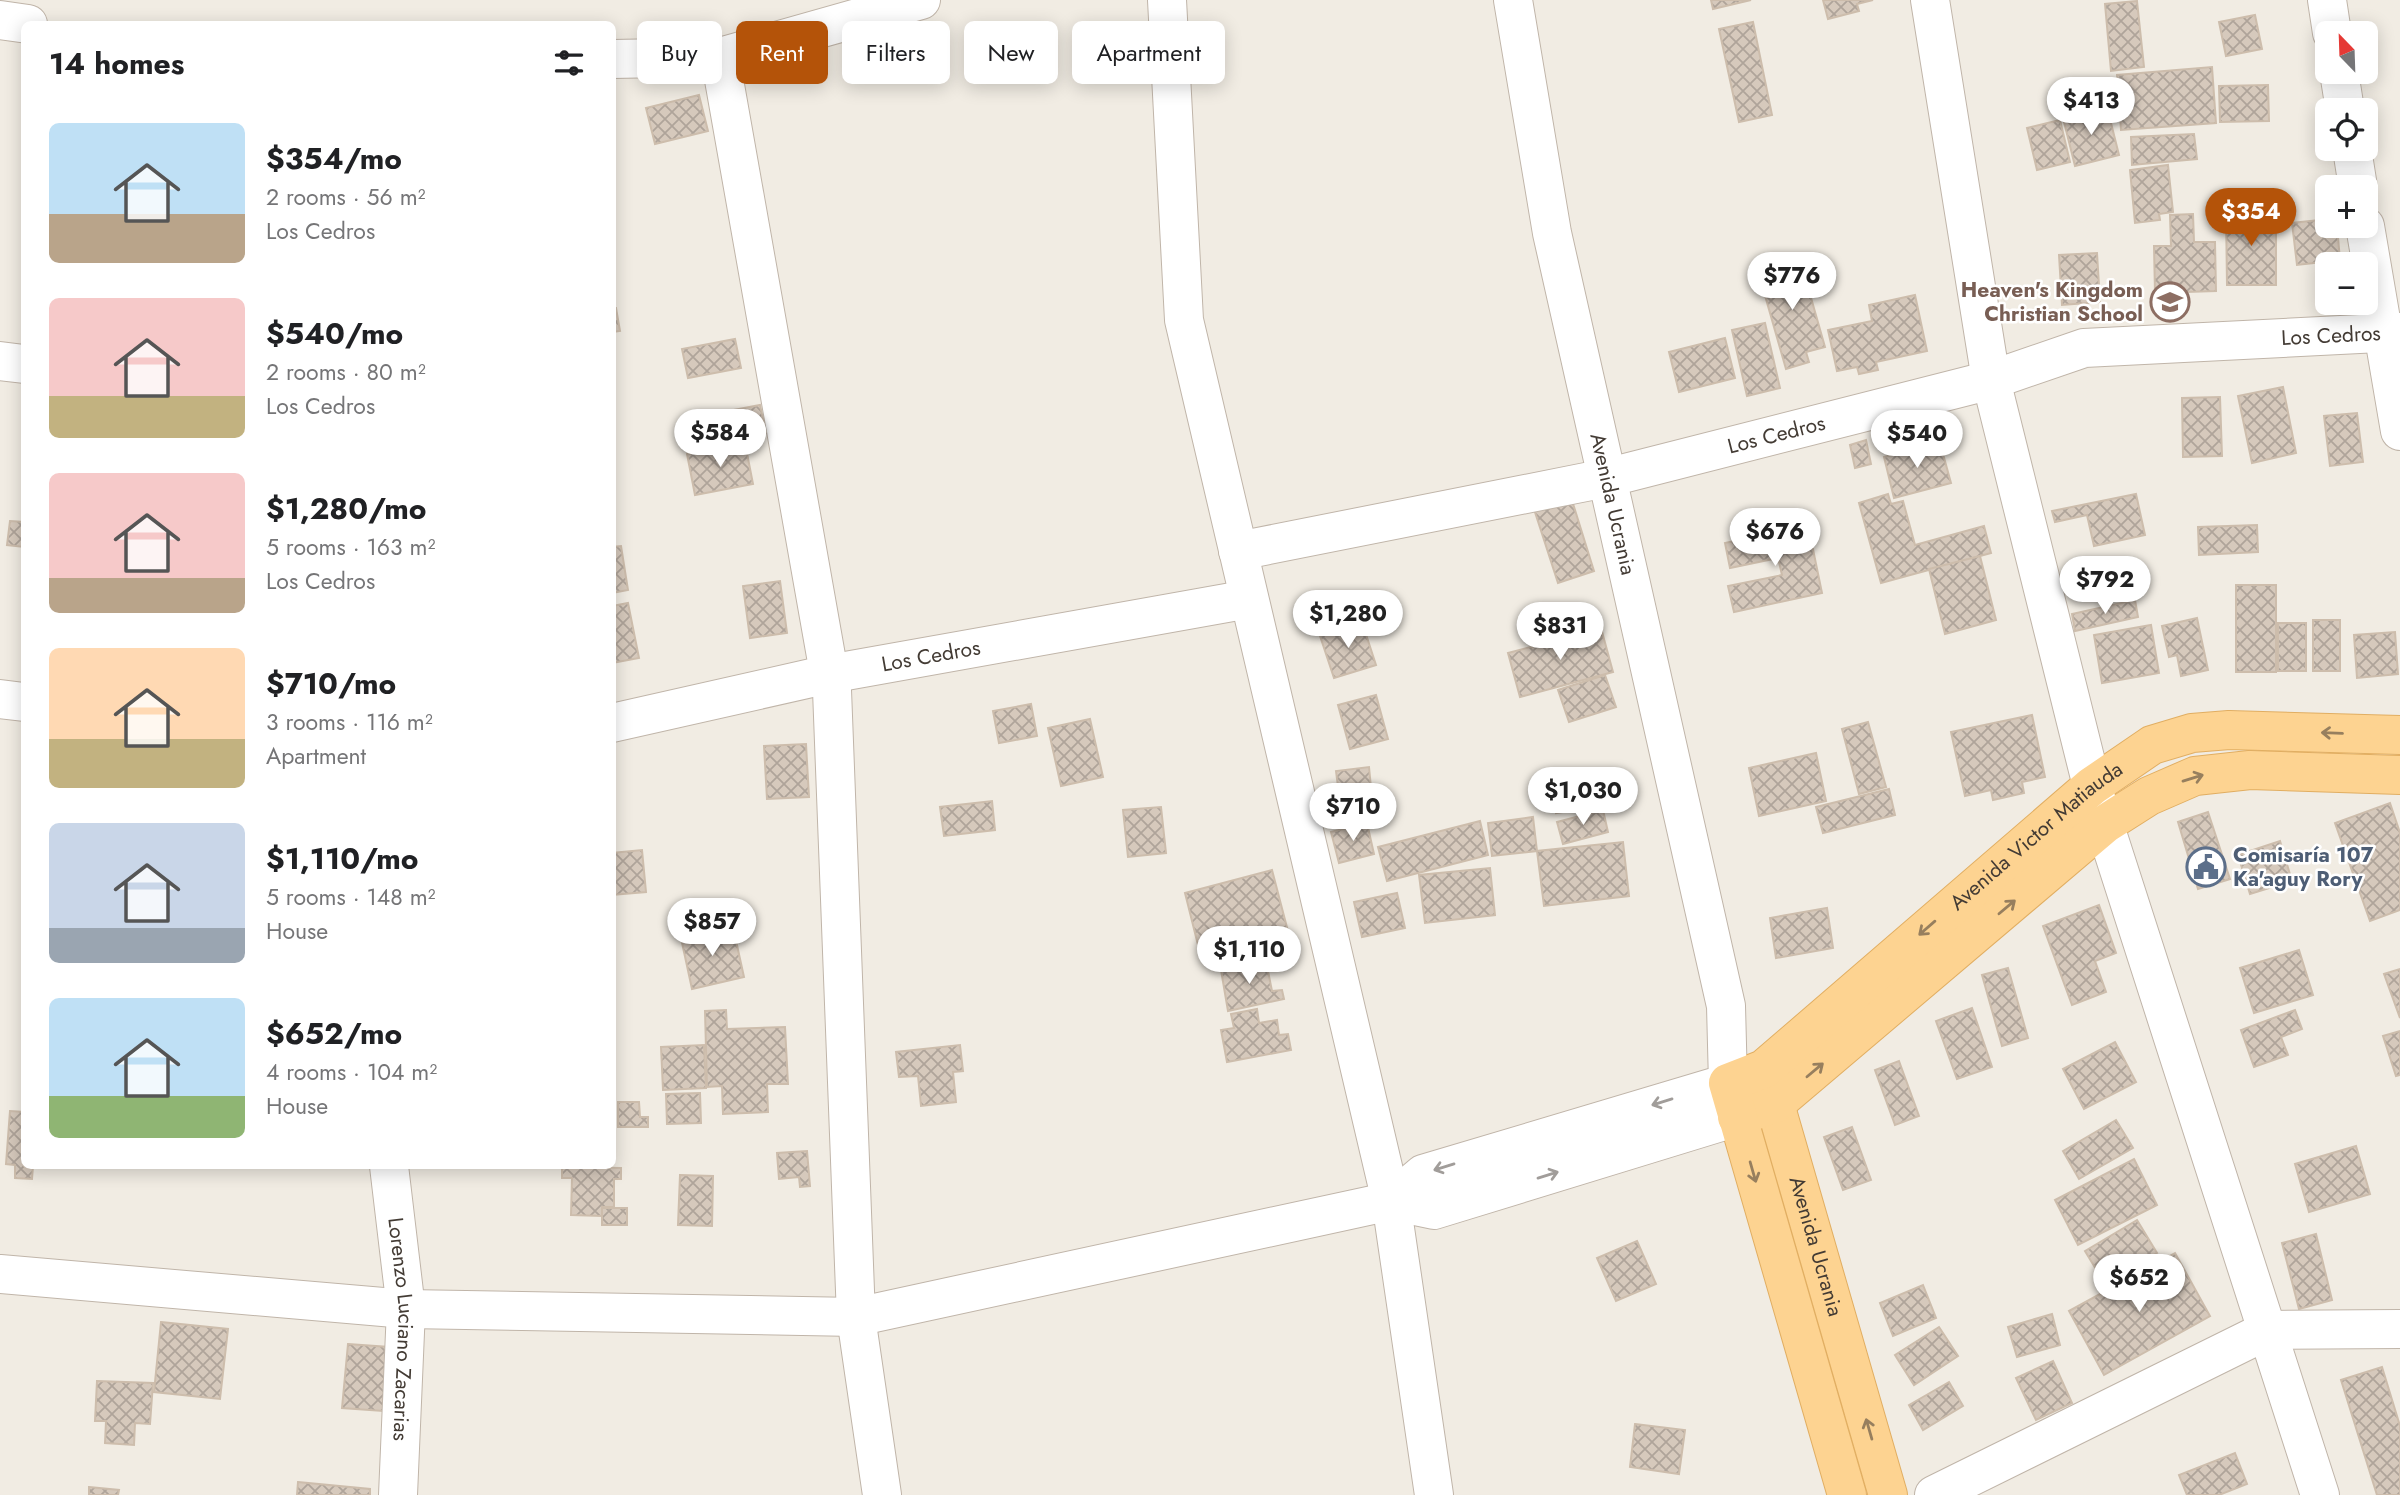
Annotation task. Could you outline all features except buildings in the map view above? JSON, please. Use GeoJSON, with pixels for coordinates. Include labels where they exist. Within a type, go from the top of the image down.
{"type":"FeatureCollection","features":[{"type":"Feature","properties":{"kind":"main road","name":"Avenida Victor Matiauda"},"geometry":{"type":"LineString","coordinates":[[1770,1086],[2092,786],[2152,745],[2192,733],[2229,730],[2400,735]]}},
{"type":"Feature","properties":{"kind":"main road","name":"Avenida Victor Matiauda"},"geometry":{"type":"LineString","coordinates":[[1732,1100],[1770,1086],[2105,824],[2150,796],[2195,776],[2250,770],[2400,775]]}},
{"type":"Feature","properties":{"kind":"main road","name":"Avenida Ucrania"},"geometry":{"type":"LineString","coordinates":[[1770,1086],[1888,1495]]}},
{"type":"Feature","properties":{"kind":"main road","name":"Avenida Ucrania"},"geometry":{"type":"LineString","coordinates":[[1732,1100],[1847,1495]]}},
{"type":"Feature","properties":{"kind":"street"},"geometry":{"type":"LineString","coordinates":[[722,56],[921,0]]}},
{"type":"Feature","properties":{"kind":"street"},"geometry":{"type":"LineString","coordinates":[[1167,0],[1184,320],[1391,1201],[1434,1495]]}},
{"type":"Feature","properties":{"kind":"street","name":"Avenida Ucrania"},"geometry":{"type":"LineString","coordinates":[[1514,0],[1552,233],[1726,1006],[1732,1100]]}},
{"type":"Feature","properties":{"kind":"street"},"geometry":{"type":"LineString","coordinates":[[1930,0],[1991,380],[2092,786],[2320,1495]]}},
{"type":"Feature","properties":{"kind":"street"},"geometry":{"type":"LineString","coordinates":[[2327,0],[2330,21]]}},
{"type":"Feature","properties":{"kind":"street"},"geometry":{"type":"LineString","coordinates":[[0,20],[21,23]]}},
{"type":"Feature","properties":{"kind":"street"},"geometry":{"type":"LineString","coordinates":[[616,59],[637,59]]}},
{"type":"Feature","properties":{"kind":"street"},"geometry":{"type":"LineString","coordinates":[[722,68],[832,690],[856,1317],[883,1495]]}},
{"type":"Feature","properties":{"kind":"street"},"geometry":{"type":"LineString","coordinates":[[2368,238],[2391,332],[2400,431]]}},
{"type":"Feature","properties":{"kind":"street","name":"Los Cedros"},"geometry":{"type":"LineString","coordinates":[[1238,551],[1606,478],[1991,380],[2084,348],[2391,332]]}},
{"type":"Feature","properties":{"kind":"street"},"geometry":{"type":"LineString","coordinates":[[0,361],[21,364]]}},
{"type":"Feature","properties":{"kind":"street","name":"Los Cedros"},"geometry":{"type":"LineString","coordinates":[[616,722],[829,674],[1249,599]]}},
{"type":"Feature","properties":{"kind":"street"},"geometry":{"type":"LineString","coordinates":[[0,699],[21,702]]}},
{"type":"Feature","properties":{"kind":"street","name":"Avenida Ucrania"},"geometry":{"type":"LineString","coordinates":[[1726,1006],[1770,1086]]}},
{"type":"Feature","properties":{"kind":"street"},"geometry":{"type":"LineString","coordinates":[[0,1274],[406,1309],[856,1317],[1391,1201],[1434,1210],[1732,1100]]}},
{"type":"Feature","properties":{"kind":"street","name":"Lorenzo Luciano Zacarias"},"geometry":{"type":"LineString","coordinates":[[389,1169],[406,1309],[398,1495]]}},
{"type":"Feature","properties":{"kind":"street"},"geometry":{"type":"LineString","coordinates":[[1934,1495],[2268,1330],[2400,1329]]}},
{"type":"Feature","properties":{"kind":"place","name":"Heaven's Kingdom Christian School"},"geometry":{"type":"Point","coordinates":[2170,302]}},
{"type":"Feature","properties":{"kind":"place","name":"Comisaría 107 Ka'aguy Rory"},"geometry":{"type":"Point","coordinates":[2206,867]}}]}
